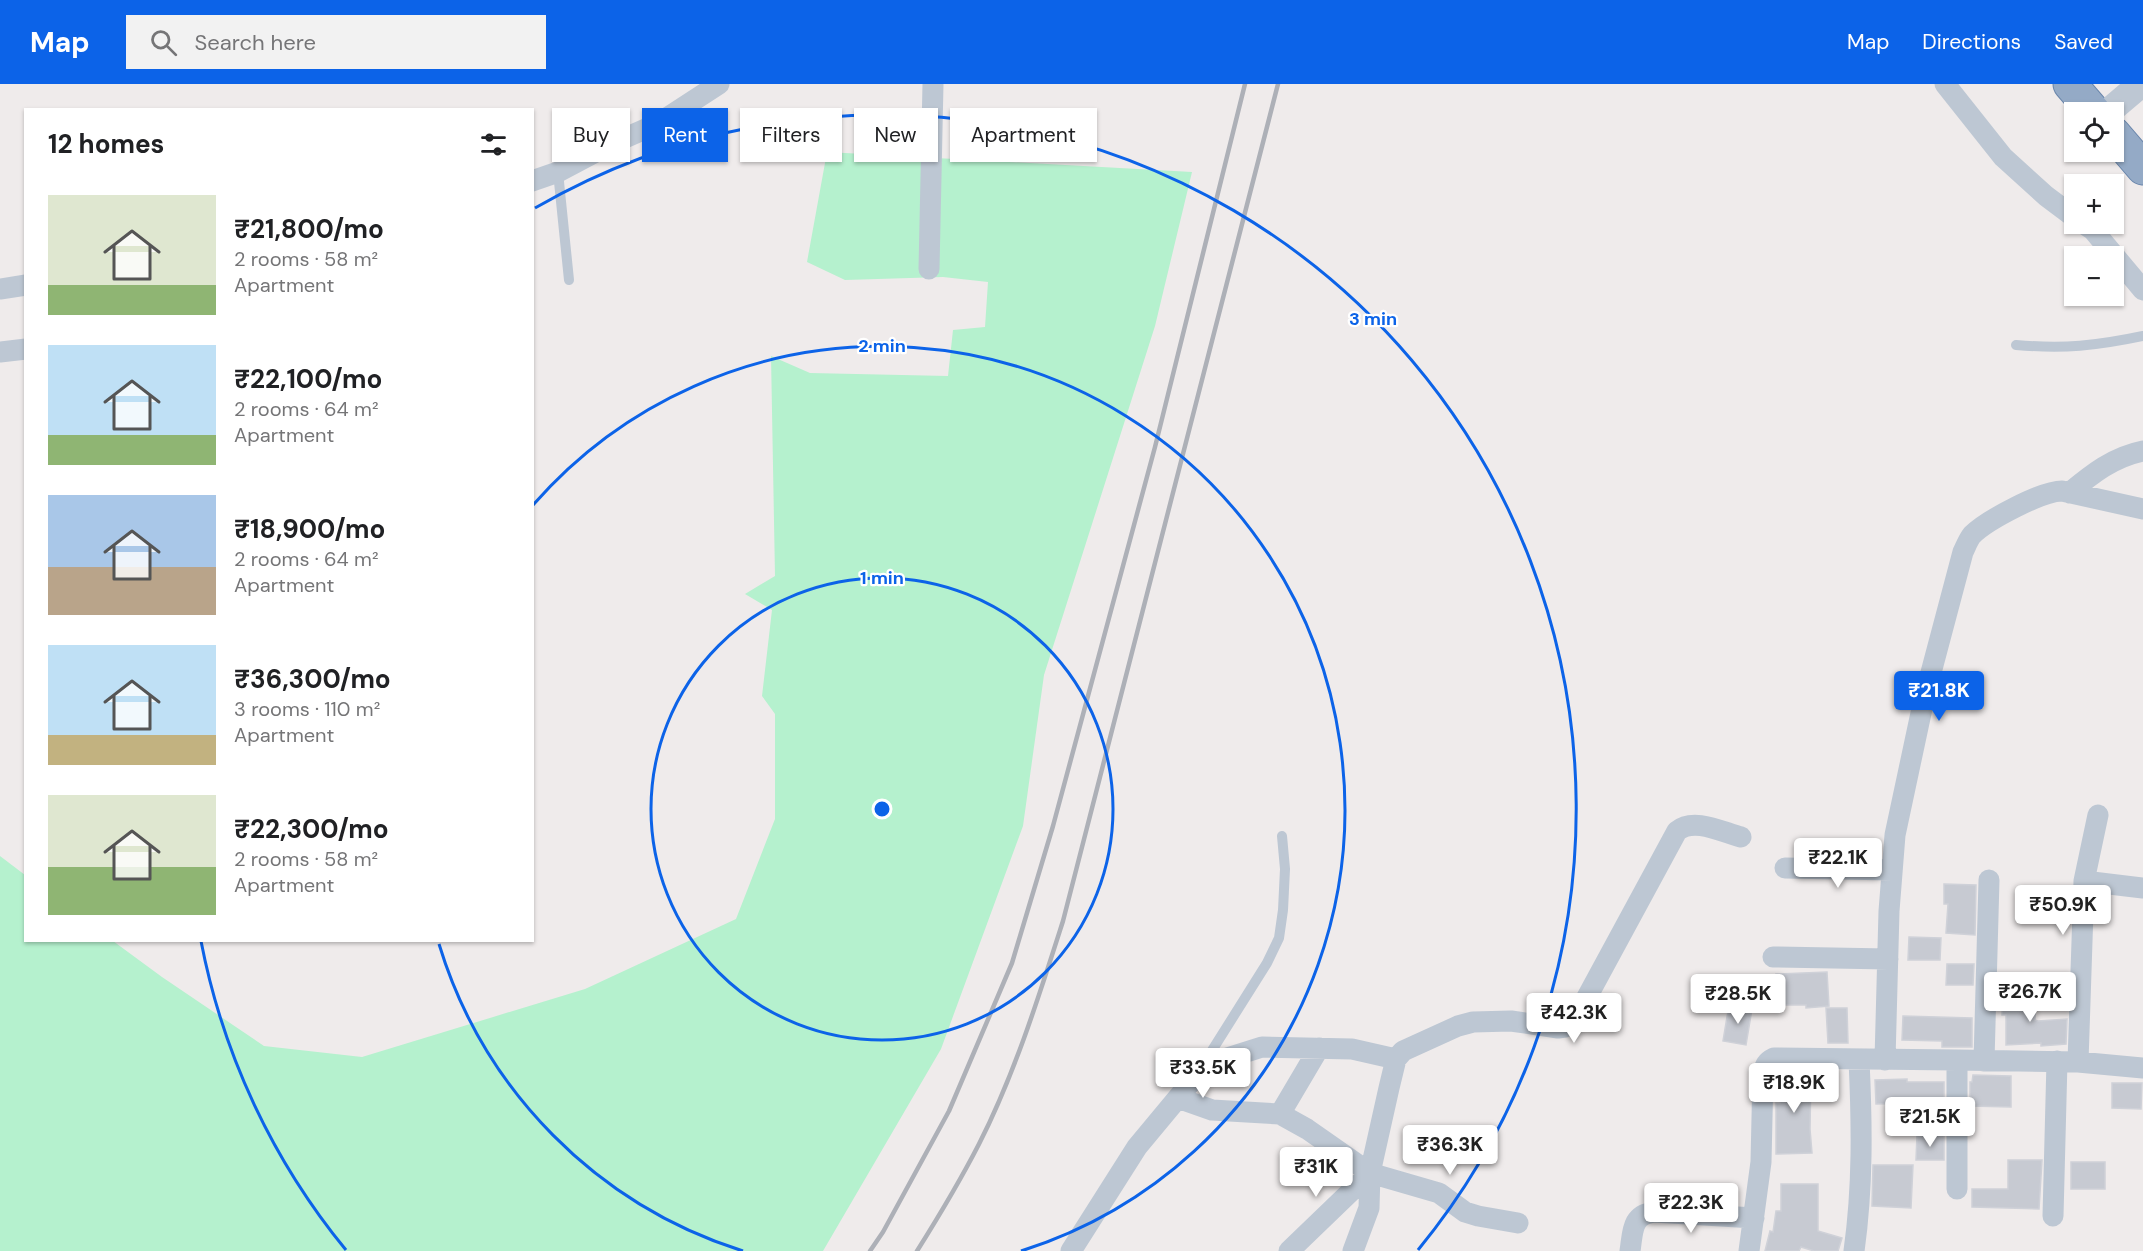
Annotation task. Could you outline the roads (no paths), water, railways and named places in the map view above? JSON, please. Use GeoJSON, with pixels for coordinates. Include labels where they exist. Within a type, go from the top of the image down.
{"type":"FeatureCollection","features":[{"type":"Feature","properties":{"kind":"highway"},"geometry":{"type":"LineString","coordinates":[[2070,84],[2085,102]]}},
{"type":"Feature","properties":{"kind":"street"},"geometry":{"type":"LineString","coordinates":[[534,180],[659,123],[719,84]]}},
{"type":"Feature","properties":{"kind":"street"},"geometry":{"type":"LineString","coordinates":[[929,269],[933,84]]}},
{"type":"Feature","properties":{"kind":"street"},"geometry":{"type":"LineString","coordinates":[[1945,84],[2003,157],[2064,210]]}},
{"type":"Feature","properties":{"kind":"street"},"geometry":{"type":"LineString","coordinates":[[2120,102],[2141,84]]}},
{"type":"Feature","properties":{"kind":"street"},"geometry":{"type":"LineString","coordinates":[[2096,234],[2143,290]]}},
{"type":"Feature","properties":{"kind":"street"},"geometry":{"type":"LineString","coordinates":[[0,289],[24,285]]}},
{"type":"Feature","properties":{"kind":"street"},"geometry":{"type":"LineString","coordinates":[[0,352],[24,350]]}},
{"type":"Feature","properties":{"kind":"street"},"geometry":{"type":"LineString","coordinates":[[2069,493],[2104,465],[2129,454],[2143,451]]}},
{"type":"Feature","properties":{"kind":"street"},"geometry":{"type":"LineString","coordinates":[[1885,1060],[1895,835],[1924,699],[1963,552],[1971,536],[1992,520],[2049,492],[2069,493],[2143,509]]}},
{"type":"Feature","properties":{"kind":"street"},"geometry":{"type":"LineString","coordinates":[[2078,1062],[2084,881],[2098,815]]}},
{"type":"Feature","properties":{"kind":"street"},"geometry":{"type":"LineString","coordinates":[[1353,1251],[1369,1208],[1370,1173],[1396,1059],[1403,1051],[1458,1026],[1473,1022],[1510,1021],[1558,1028],[1573,1023],[1677,831],[1683,826],[1693,824],[1741,837]]}},
{"type":"Feature","properties":{"kind":"street"},"geometry":{"type":"LineString","coordinates":[[1785,868],[1892,870]]}},
{"type":"Feature","properties":{"kind":"street"},"geometry":{"type":"LineString","coordinates":[[1984,1060],[1989,880]]}},
{"type":"Feature","properties":{"kind":"street"},"geometry":{"type":"LineString","coordinates":[[2084,881],[2143,888]]}},
{"type":"Feature","properties":{"kind":"street"},"geometry":{"type":"LineString","coordinates":[[1773,957],[1888,959]]}},
{"type":"Feature","properties":{"kind":"street"},"geometry":{"type":"LineString","coordinates":[[1071,1251],[1137,1147],[1196,1076],[1224,1059],[1262,1047],[1353,1049],[1396,1059]]}},
{"type":"Feature","properties":{"kind":"street"},"geometry":{"type":"LineString","coordinates":[[1280,1114],[1319,1048]]}},
{"type":"Feature","properties":{"kind":"street"},"geometry":{"type":"LineString","coordinates":[[1749,1251],[1761,1162],[1763,1073],[1765,1065],[1774,1058],[2057,1061],[2143,1068]]}},
{"type":"Feature","properties":{"kind":"street"},"geometry":{"type":"LineString","coordinates":[[1854,1251],[1862,1142],[1859,1060]]}},
{"type":"Feature","properties":{"kind":"street"},"geometry":{"type":"LineString","coordinates":[[1957,1060],[1957,1189]]}},
{"type":"Feature","properties":{"kind":"street"},"geometry":{"type":"LineString","coordinates":[[2053,1216],[2057,1061]]}},
{"type":"Feature","properties":{"kind":"street"},"geometry":{"type":"LineString","coordinates":[[1178,1098],[1212,1110],[1280,1114],[1307,1129],[1370,1173],[1439,1193],[1465,1212],[1518,1223]]}},
{"type":"Feature","properties":{"kind":"street"},"geometry":{"type":"LineString","coordinates":[[1289,1251],[1370,1173]]}},
{"type":"Feature","properties":{"kind":"street"},"geometry":{"type":"LineString","coordinates":[[1630,1251],[1634,1226],[1638,1218],[1645,1213],[1754,1218]]}},
{"type":"Feature","properties":{"kind":"lane"},"geometry":{"type":"LineString","coordinates":[[558,171],[569,280]]}},
{"type":"Feature","properties":{"kind":"lane"},"geometry":{"type":"LineString","coordinates":[[2016,345],[2054,348],[2100,345],[2143,336]]}},
{"type":"Feature","properties":{"kind":"lane"},"geometry":{"type":"LineString","coordinates":[[1196,1076],[1267,963],[1279,938],[1285,870],[1282,836]]}},
{"type":"Feature","properties":{"kind":"railway"},"geometry":{"type":"LineString","coordinates":[[870,1251],[883,1232],[949,1111],[1012,963],[1053,826],[1155,447],[1245,84]]}},
{"type":"Feature","properties":{"kind":"railway"},"geometry":{"type":"LineString","coordinates":[[917,1251],[979,1144],[1004,1090],[1026,1034],[1063,921],[1278,84]]}}]}
